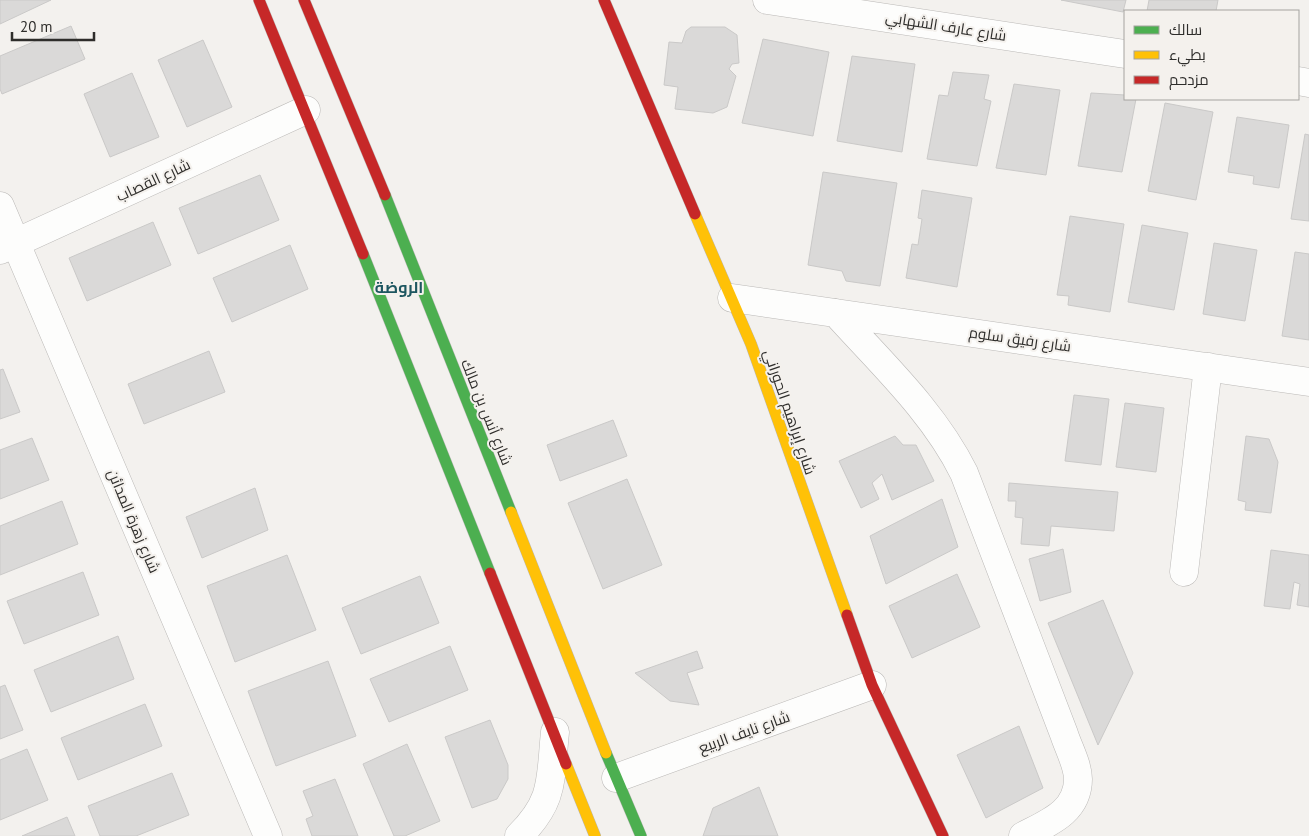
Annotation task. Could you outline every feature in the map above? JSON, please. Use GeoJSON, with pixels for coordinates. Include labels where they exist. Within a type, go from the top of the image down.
{"type":"FeatureCollection","features":[{"type":"Feature","properties":{"kind":"main road"},"geometry":{"type":"LineString","coordinates":[[259,0],[306,110],[595,836]]}},
{"type":"Feature","properties":{"kind":"main road","name":"شارع أنس بن مالك"},"geometry":{"type":"LineString","coordinates":[[304,0],[392,212],[616,778],[641,836]]}},
{"type":"Feature","properties":{"kind":"main road","name":"شارع إبراهيم الحوراني"},"geometry":{"type":"LineString","coordinates":[[604,0],[751,344],[872,685],[943,836]]}},
{"type":"Feature","properties":{"kind":"street","name":"شارع عارف الشهابي"},"geometry":{"type":"LineString","coordinates":[[767,0],[1124,54]]}},
{"type":"Feature","properties":{"kind":"street","name":"شارع القصاب"},"geometry":{"type":"LineString","coordinates":[[8,247],[306,110]]}},
{"type":"Feature","properties":{"kind":"street","name":"شارع زهرة المدائن"},"geometry":{"type":"LineString","coordinates":[[0,206],[8,247],[268,836]]}},
{"type":"Feature","properties":{"kind":"street","name":"شارع رفيق سلوم"},"geometry":{"type":"LineString","coordinates":[[732,298],[1309,382]]}},
{"type":"Feature","properties":{"kind":"street"},"geometry":{"type":"LineString","coordinates":[[836,312],[905,390],[952,449],[964,473],[1064,734],[1078,778],[1074,803],[1056,818],[1023,836]]}},
{"type":"Feature","properties":{"kind":"street"},"geometry":{"type":"LineString","coordinates":[[1184,572],[1208,366]]}},
{"type":"Feature","properties":{"kind":"street","name":"شارع نايف الربيع"},"geometry":{"type":"LineString","coordinates":[[616,778],[872,685]]}},
{"type":"Feature","properties":{"kind":"street"},"geometry":{"type":"LineString","coordinates":[[519,836],[531,823],[545,802],[553,778],[555,732]]}},
{"type":"Feature","properties":{"kind":"building"},"geometry":{"type":"Polygon","coordinates":[[[0,0],[51,0],[0,24],[0,0]]]}},
{"type":"Feature","properties":{"kind":"building"},"geometry":{"type":"Polygon","coordinates":[[[1061,0],[1126,0],[1123,12],[1061,0]]]}},
{"type":"Feature","properties":{"kind":"building"},"geometry":{"type":"Polygon","coordinates":[[[1149,0],[1218,0],[1216,10],[1147,10],[1149,0]]]}},
{"type":"Feature","properties":{"kind":"building"},"geometry":{"type":"Polygon","coordinates":[[[71,26],[85,59],[2,94],[0,89],[0,56],[71,26]]]}},
{"type":"Feature","properties":{"kind":"building"},"geometry":{"type":"Polygon","coordinates":[[[691,27],[725,27],[737,35],[739,63],[732,64],[729,69],[736,76],[727,107],[713,113],[675,109],[678,87],[664,85],[669,42],[682,43],[686,31],[691,27]]]}},
{"type":"Feature","properties":{"kind":"building"},"geometry":{"type":"Polygon","coordinates":[[[763,39],[829,52],[813,136],[742,123],[763,39]]]}},
{"type":"Feature","properties":{"kind":"building"},"geometry":{"type":"Polygon","coordinates":[[[203,40],[232,107],[187,127],[158,60],[203,40]]]}},
{"type":"Feature","properties":{"kind":"building"},"geometry":{"type":"Polygon","coordinates":[[[852,56],[915,64],[902,152],[837,141],[852,56]]]}},
{"type":"Feature","properties":{"kind":"building"},"geometry":{"type":"Polygon","coordinates":[[[953,72],[989,75],[984,99],[991,101],[977,166],[927,159],[939,95],[948,96],[953,72]]]}},
{"type":"Feature","properties":{"kind":"building"},"geometry":{"type":"Polygon","coordinates":[[[132,73],[159,137],[110,157],[84,94],[132,73]]]}},
{"type":"Feature","properties":{"kind":"building"},"geometry":{"type":"Polygon","coordinates":[[[1014,84],[1060,90],[1046,175],[996,168],[1014,84]]]}},
{"type":"Feature","properties":{"kind":"building"},"geometry":{"type":"Polygon","coordinates":[[[1091,93],[1124,95],[1124,100],[1136,100],[1122,172],[1078,166],[1091,93]]]}},
{"type":"Feature","properties":{"kind":"building"},"geometry":{"type":"Polygon","coordinates":[[[1165,103],[1213,112],[1196,200],[1148,191],[1165,103]]]}},
{"type":"Feature","properties":{"kind":"building"},"geometry":{"type":"Polygon","coordinates":[[[1237,117],[1289,125],[1279,188],[1253,184],[1254,176],[1228,172],[1237,117]]]}},
{"type":"Feature","properties":{"kind":"building"},"geometry":{"type":"Polygon","coordinates":[[[1305,134],[1309,135],[1309,221],[1291,219],[1305,134]]]}},
{"type":"Feature","properties":{"kind":"building"},"geometry":{"type":"Polygon","coordinates":[[[823,172],[897,183],[880,286],[846,281],[842,271],[808,265],[823,172]]]}},
{"type":"Feature","properties":{"kind":"building"},"geometry":{"type":"Polygon","coordinates":[[[260,175],[279,220],[198,254],[179,208],[260,175]]]}},
{"type":"Feature","properties":{"kind":"building"},"geometry":{"type":"Polygon","coordinates":[[[922,190],[972,198],[957,287],[906,278],[912,244],[918,245],[922,219],[918,218],[922,190]]]}},
{"type":"Feature","properties":{"kind":"building"},"geometry":{"type":"Polygon","coordinates":[[[1070,216],[1124,224],[1110,312],[1068,305],[1069,296],[1057,295],[1070,216]]]}},
{"type":"Feature","properties":{"kind":"building"},"geometry":{"type":"Polygon","coordinates":[[[153,222],[171,265],[87,301],[69,258],[153,222]]]}},
{"type":"Feature","properties":{"kind":"building"},"geometry":{"type":"Polygon","coordinates":[[[1142,225],[1188,233],[1174,310],[1128,302],[1142,225]]]}},
{"type":"Feature","properties":{"kind":"building"},"geometry":{"type":"Polygon","coordinates":[[[1214,243],[1257,250],[1245,321],[1203,314],[1214,243]]]}},
{"type":"Feature","properties":{"kind":"building"},"geometry":{"type":"Polygon","coordinates":[[[290,245],[308,289],[232,322],[213,278],[290,245]]]}},
{"type":"Feature","properties":{"kind":"building"},"geometry":{"type":"Polygon","coordinates":[[[1295,252],[1309,254],[1309,340],[1282,336],[1295,252]]]}},
{"type":"Feature","properties":{"kind":"building"},"geometry":{"type":"Polygon","coordinates":[[[209,351],[225,392],[144,424],[128,384],[209,351]]]}},
{"type":"Feature","properties":{"kind":"building"},"geometry":{"type":"Polygon","coordinates":[[[3,369],[20,412],[0,419],[0,370],[3,369]]]}},
{"type":"Feature","properties":{"kind":"building"},"geometry":{"type":"Polygon","coordinates":[[[1074,395],[1109,399],[1101,465],[1065,461],[1074,395]]]}},
{"type":"Feature","properties":{"kind":"building"},"geometry":{"type":"Polygon","coordinates":[[[1125,403],[1164,408],[1156,472],[1116,467],[1125,403]]]}},
{"type":"Feature","properties":{"kind":"building"},"geometry":{"type":"Polygon","coordinates":[[[613,420],[627,456],[560,481],[547,445],[613,420]]]}},
{"type":"Feature","properties":{"kind":"building"},"geometry":{"type":"Polygon","coordinates":[[[895,436],[903,445],[916,445],[934,481],[892,500],[882,474],[872,483],[879,499],[861,508],[839,461],[895,436]]]}},
{"type":"Feature","properties":{"kind":"building"},"geometry":{"type":"Polygon","coordinates":[[[1246,436],[1269,439],[1278,462],[1271,513],[1245,510],[1246,502],[1238,500],[1246,436]]]}},
{"type":"Feature","properties":{"kind":"building"},"geometry":{"type":"Polygon","coordinates":[[[32,438],[49,480],[0,499],[0,450],[32,438]]]}},
{"type":"Feature","properties":{"kind":"building"},"geometry":{"type":"Polygon","coordinates":[[[627,479],[662,565],[603,589],[568,503],[627,479]]]}},
{"type":"Feature","properties":{"kind":"building"},"geometry":{"type":"Polygon","coordinates":[[[1009,483],[1118,492],[1114,531],[1051,526],[1049,546],[1021,544],[1023,518],[1015,517],[1016,501],[1008,501],[1009,483]]]}},
{"type":"Feature","properties":{"kind":"building"},"geometry":{"type":"Polygon","coordinates":[[[255,488],[268,530],[202,558],[186,517],[255,488]]]}},
{"type":"Feature","properties":{"kind":"building"},"geometry":{"type":"Polygon","coordinates":[[[942,499],[958,547],[886,584],[870,536],[942,499]]]}},
{"type":"Feature","properties":{"kind":"building"},"geometry":{"type":"Polygon","coordinates":[[[62,501],[78,544],[0,575],[0,526],[62,501]]]}},
{"type":"Feature","properties":{"kind":"building"},"geometry":{"type":"Polygon","coordinates":[[[1063,549],[1071,592],[1040,601],[1029,559],[1063,549]]]}},
{"type":"Feature","properties":{"kind":"building"},"geometry":{"type":"Polygon","coordinates":[[[1271,550],[1309,555],[1309,607],[1297,605],[1300,584],[1294,582],[1290,609],[1264,606],[1271,550]]]}},
{"type":"Feature","properties":{"kind":"building"},"geometry":{"type":"Polygon","coordinates":[[[287,555],[316,630],[235,662],[207,586],[287,555]]]}},
{"type":"Feature","properties":{"kind":"building"},"geometry":{"type":"Polygon","coordinates":[[[83,572],[99,615],[24,644],[7,601],[83,572]]]}},
{"type":"Feature","properties":{"kind":"building"},"geometry":{"type":"Polygon","coordinates":[[[957,574],[980,627],[912,658],[889,606],[957,574]]]}},
{"type":"Feature","properties":{"kind":"building"},"geometry":{"type":"Polygon","coordinates":[[[420,576],[439,623],[361,654],[342,608],[420,576]]]}},
{"type":"Feature","properties":{"kind":"building"},"geometry":{"type":"Polygon","coordinates":[[[1103,600],[1133,673],[1098,745],[1048,623],[1103,600]]]}},
{"type":"Feature","properties":{"kind":"building"},"geometry":{"type":"Polygon","coordinates":[[[118,636],[134,679],[51,712],[34,670],[118,636]]]}},
{"type":"Feature","properties":{"kind":"building"},"geometry":{"type":"Polygon","coordinates":[[[450,646],[468,690],[389,722],[370,679],[450,646]]]}},
{"type":"Feature","properties":{"kind":"building"},"geometry":{"type":"Polygon","coordinates":[[[697,651],[703,668],[687,673],[699,705],[670,701],[635,673],[697,651]]]}},
{"type":"Feature","properties":{"kind":"building"},"geometry":{"type":"Polygon","coordinates":[[[328,661],[356,736],[276,766],[248,691],[328,661]]]}},
{"type":"Feature","properties":{"kind":"building"},"geometry":{"type":"Polygon","coordinates":[[[5,685],[23,730],[0,739],[0,687],[5,685]]]}},
{"type":"Feature","properties":{"kind":"building"},"geometry":{"type":"Polygon","coordinates":[[[145,704],[162,746],[78,780],[61,738],[145,704]]]}},
{"type":"Feature","properties":{"kind":"building"},"geometry":{"type":"Polygon","coordinates":[[[490,720],[508,765],[508,779],[497,799],[472,808],[445,737],[490,720]]]}},
{"type":"Feature","properties":{"kind":"building"},"geometry":{"type":"Polygon","coordinates":[[[1019,726],[1043,788],[986,818],[957,755],[1019,726]]]}},
{"type":"Feature","properties":{"kind":"building"},"geometry":{"type":"Polygon","coordinates":[[[407,744],[440,821],[405,836],[394,836],[363,764],[407,744]]]}},
{"type":"Feature","properties":{"kind":"building"},"geometry":{"type":"Polygon","coordinates":[[[27,749],[48,800],[0,820],[0,760],[27,749]]]}},
{"type":"Feature","properties":{"kind":"building"},"geometry":{"type":"Polygon","coordinates":[[[172,773],[189,815],[136,836],[100,836],[88,806],[172,773]]]}},
{"type":"Feature","properties":{"kind":"building"},"geometry":{"type":"Polygon","coordinates":[[[335,779],[358,836],[312,836],[306,819],[313,816],[303,791],[335,779]]]}},
{"type":"Feature","properties":{"kind":"building"},"geometry":{"type":"Polygon","coordinates":[[[759,787],[778,836],[703,836],[713,808],[759,787]]]}},
{"type":"Feature","properties":{"kind":"building"},"geometry":{"type":"Polygon","coordinates":[[[67,817],[75,836],[22,836],[67,817]]]}},
{"type":"Feature","properties":{"kind":"traffic: fast"},"geometry":{"type":"LineString","coordinates":[[385,195],[511,512]]}},
{"type":"Feature","properties":{"kind":"traffic: fast"},"geometry":{"type":"LineString","coordinates":[[363,254],[490,573]]}},
{"type":"Feature","properties":{"kind":"traffic: fast"},"geometry":{"type":"LineString","coordinates":[[606,753],[641,836]]}},
{"type":"Feature","properties":{"kind":"traffic: slow"},"geometry":{"type":"LineString","coordinates":[[695,214],[751,344],[847,615]]}},
{"type":"Feature","properties":{"kind":"traffic: slow"},"geometry":{"type":"LineString","coordinates":[[511,512],[606,753]]}},
{"type":"Feature","properties":{"kind":"traffic: slow"},"geometry":{"type":"LineString","coordinates":[[566,764],[595,836]]}},
{"type":"Feature","properties":{"kind":"traffic: jam"},"geometry":{"type":"LineString","coordinates":[[259,0],[363,254]]}},
{"type":"Feature","properties":{"kind":"traffic: jam"},"geometry":{"type":"LineString","coordinates":[[304,0],[385,195]]}},
{"type":"Feature","properties":{"kind":"traffic: jam"},"geometry":{"type":"LineString","coordinates":[[604,0],[695,214]]}},
{"type":"Feature","properties":{"kind":"traffic: jam"},"geometry":{"type":"LineString","coordinates":[[490,573],[566,764]]}},
{"type":"Feature","properties":{"kind":"traffic: jam"},"geometry":{"type":"LineString","coordinates":[[847,615],[872,685],[943,836]]}},
{"type":"Feature","properties":{"kind":"district","name":"الروضة"},"geometry":{"type":"Point","coordinates":[399,287]}}]}
